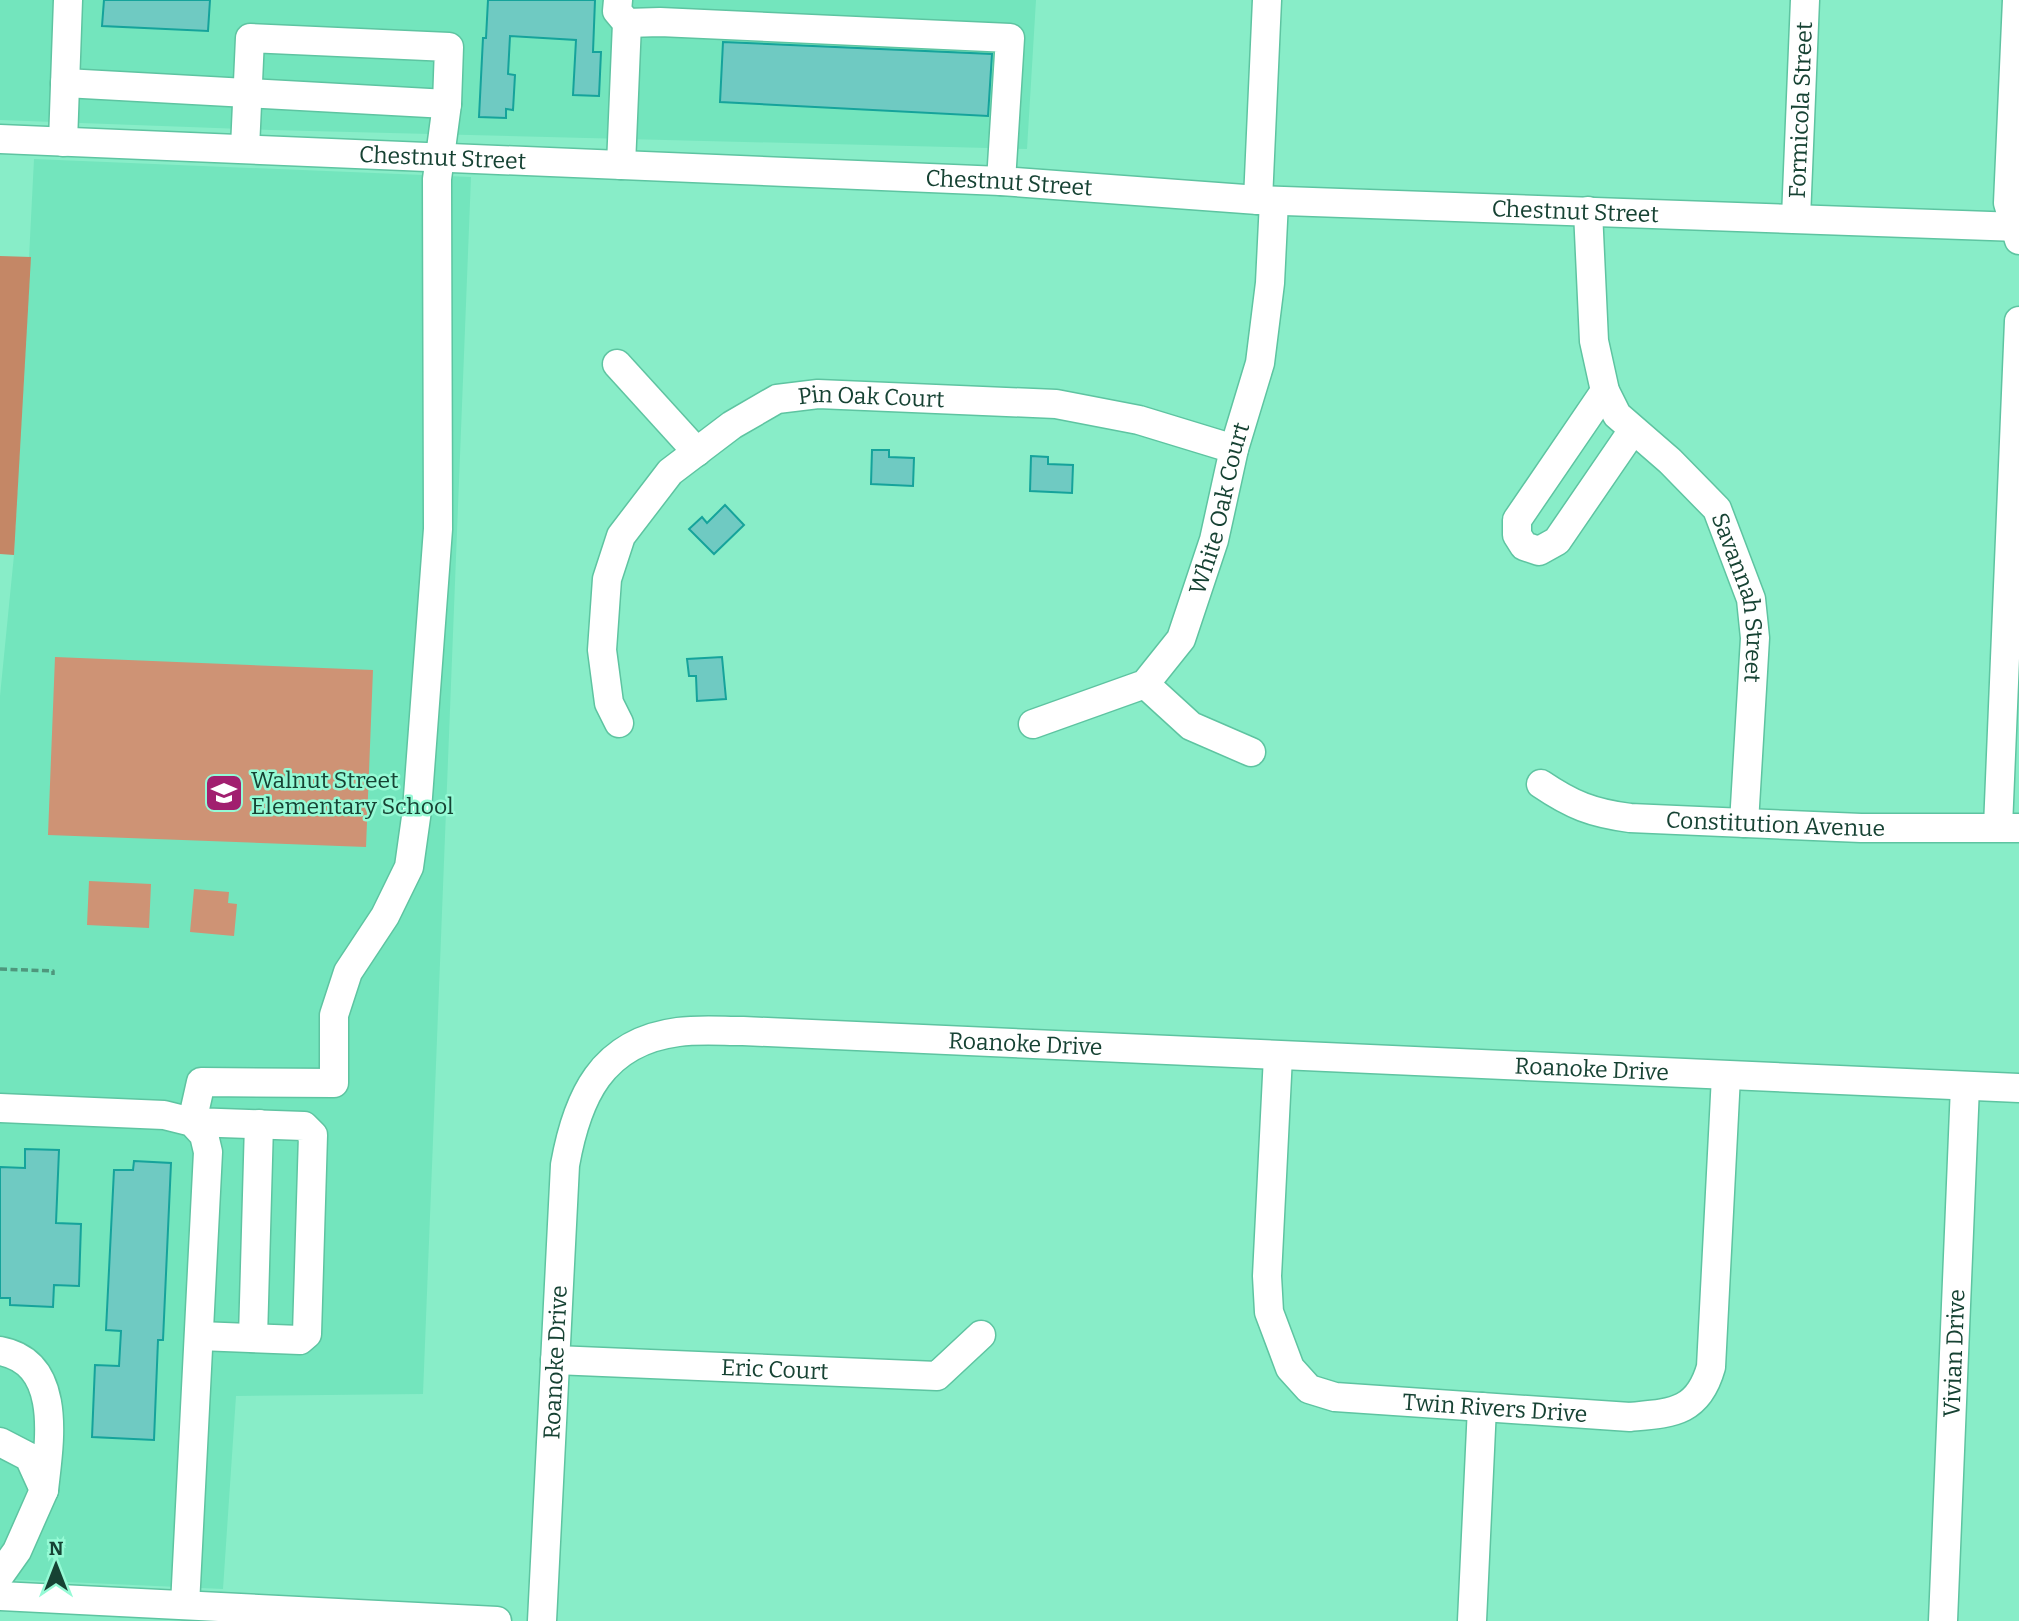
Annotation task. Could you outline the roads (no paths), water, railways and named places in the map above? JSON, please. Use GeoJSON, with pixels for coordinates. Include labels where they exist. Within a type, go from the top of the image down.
{"type":"FeatureCollection","features":[{"type":"Feature","properties":{"kind":"street"},"geometry":{"type":"LineString","coordinates":[[62,142],[68,0]]}},
{"type":"Feature","properties":{"kind":"street","name":"White Oak Court"},"geometry":{"type":"LineString","coordinates":[[1145,684],[1181,639],[1214,540],[1234,449],[1260,363],[1270,282],[1266,201],[1267,0]]}},
{"type":"Feature","properties":{"kind":"street","name":"Formicola Street"},"geometry":{"type":"LineString","coordinates":[[1796,218],[1805,0]]}},
{"type":"Feature","properties":{"kind":"street"},"geometry":{"type":"LineString","coordinates":[[2017,0],[2008,203],[2018,232]]}},
{"type":"Feature","properties":{"kind":"street"},"geometry":{"type":"LineString","coordinates":[[621,165],[622,12],[660,22],[1010,38],[1001,181]]}},
{"type":"Feature","properties":{"kind":"street"},"geometry":{"type":"LineString","coordinates":[[192,1122],[201,1082],[334,1083],[334,1015],[348,972],[385,916],[409,867],[418,796],[438,529],[437,179],[447,104],[449,47],[250,38],[246,148]]}},
{"type":"Feature","properties":{"kind":"street"},"geometry":{"type":"LineString","coordinates":[[65,83],[447,104]]}},
{"type":"Feature","properties":{"kind":"street","name":"Chestnut Street"},"geometry":{"type":"LineString","coordinates":[[0,139],[1001,181],[1266,201],[1796,218],[2018,232]]}},
{"type":"Feature","properties":{"kind":"street","name":"Savannah Street"},"geometry":{"type":"LineString","coordinates":[[1588,211],[1594,341],[1605,391],[1618,415],[1670,461],[1717,509],[1751,599],[1755,638],[1744,823]]}},
{"type":"Feature","properties":{"kind":"street"},"geometry":{"type":"LineString","coordinates":[[2009,828],[2019,321]]}},
{"type":"Feature","properties":{"kind":"street"},"geometry":{"type":"LineString","coordinates":[[617,364],[697,452]]}},
{"type":"Feature","properties":{"kind":"street"},"geometry":{"type":"LineString","coordinates":[[1605,391],[1517,520],[1517,535],[1524,546],[1539,551],[1557,541],[1633,430]]}},
{"type":"Feature","properties":{"kind":"street","name":"Pin Oak Court"},"geometry":{"type":"LineString","coordinates":[[619,723],[609,703],[602,650],[607,579],[621,536],[670,472],[732,425],[777,399],[818,394],[1056,404],[1139,420],[1234,449]]}},
{"type":"Feature","properties":{"kind":"street"},"geometry":{"type":"LineString","coordinates":[[1033,724],[1145,684],[1191,726],[1251,752]]}},
{"type":"Feature","properties":{"kind":"street","name":"Constitution Avenue"},"geometry":{"type":"LineString","coordinates":[[1541,784],[1567,802],[1595,814],[1861,828],[2009,828]]}},
{"type":"Feature","properties":{"kind":"street","name":"Roanoke Drive"},"geometry":{"type":"LineString","coordinates":[[542,1621],[565,1166],[573,1120],[586,1093],[602,1072],[629,1048],[677,1032],[743,1031],[2019,1088]]}},
{"type":"Feature","properties":{"kind":"street","name":"Twin Rivers Drive"},"geometry":{"type":"LineString","coordinates":[[1278,1056],[1267,1276],[1269,1312],[1290,1368],[1310,1389],[1335,1397],[1630,1417],[1669,1413],[1685,1407],[1697,1397],[1711,1367],[1727,1076]]}},
{"type":"Feature","properties":{"kind":"street","name":"Vivian Drive"},"geometry":{"type":"LineString","coordinates":[[1943,1621],[1965,1086]]}},
{"type":"Feature","properties":{"kind":"street"},"geometry":{"type":"LineString","coordinates":[[0,1108],[164,1115],[192,1122],[304,1126],[313,1135],[307,1334],[300,1340],[199,1336]]}},
{"type":"Feature","properties":{"kind":"street"},"geometry":{"type":"LineString","coordinates":[[185,1605],[208,1152],[204,1135],[192,1122]]}},
{"type":"Feature","properties":{"kind":"street"},"geometry":{"type":"LineString","coordinates":[[253,1338],[259,1124]]}},
{"type":"Feature","properties":{"kind":"street","name":"Eric Court"},"geometry":{"type":"LineString","coordinates":[[555,1360],[937,1376],[981,1335]]}},
{"type":"Feature","properties":{"kind":"street"},"geometry":{"type":"LineString","coordinates":[[0,1351],[23,1360],[44,1388],[51,1423],[44,1490],[17,1551],[0,1575]]}},
{"type":"Feature","properties":{"kind":"street"},"geometry":{"type":"LineString","coordinates":[[1472,1621],[1482,1407]]}},
{"type":"Feature","properties":{"kind":"street"},"geometry":{"type":"LineString","coordinates":[[0,1442],[29,1457],[44,1490]]}},
{"type":"Feature","properties":{"kind":"street"},"geometry":{"type":"LineString","coordinates":[[0,1596],[496,1621]]}},
{"type":"Feature","properties":{"kind":"place","name":"Walnut Street Elementary School"},"geometry":{"type":"Point","coordinates":[224,793]}}]}
